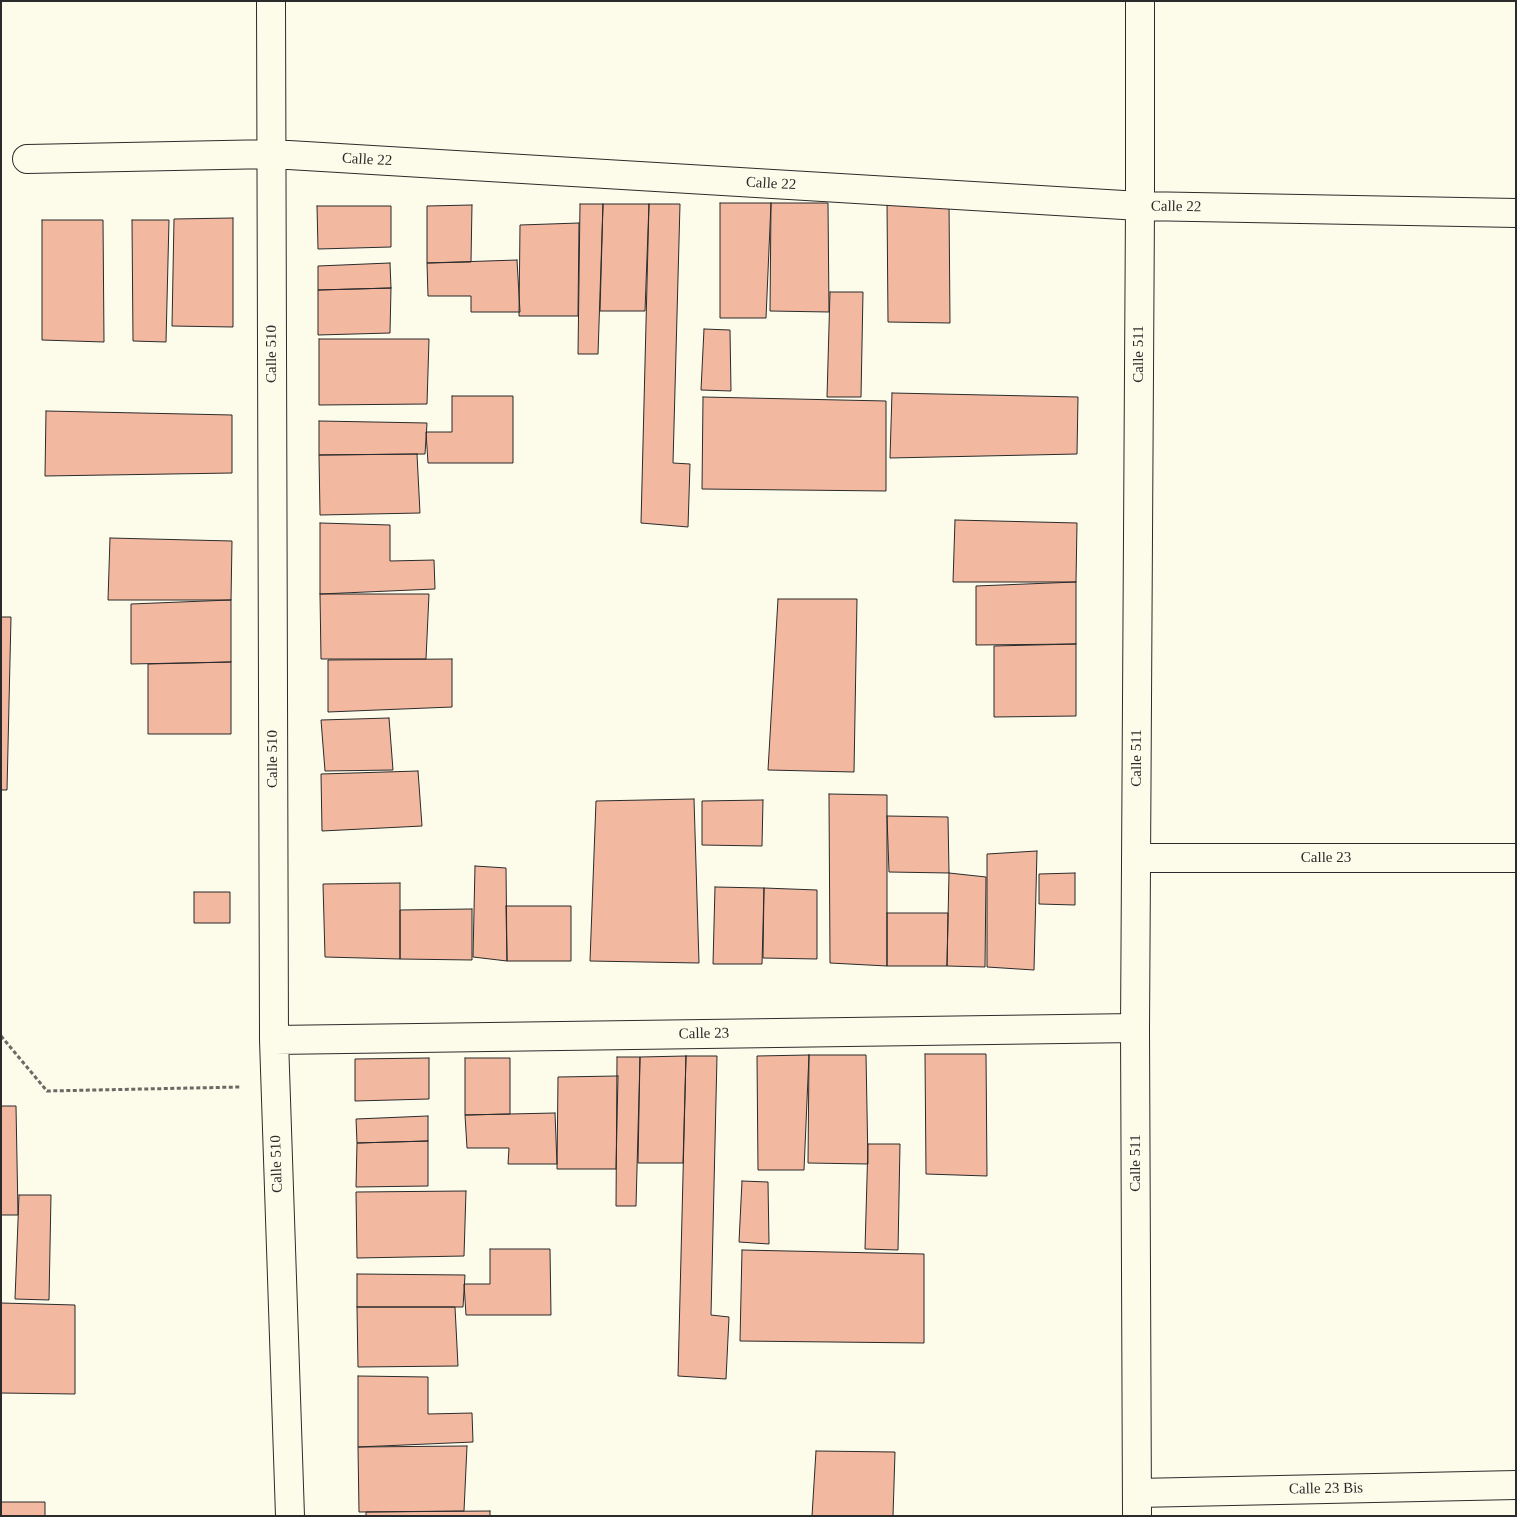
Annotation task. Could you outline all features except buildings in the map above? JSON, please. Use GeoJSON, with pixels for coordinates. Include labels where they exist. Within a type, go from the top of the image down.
{"type":"FeatureCollection","features":[{"type":"Feature","properties":{"kind":"street","name":"Calle 510"},"geometry":{"type":"LineString","coordinates":[[272,1],[274,1040],[290,1516]]}},
{"type":"Feature","properties":{"kind":"street","name":"Calle 511"},"geometry":{"type":"LineString","coordinates":[[1137,1504],[1135,1028],[1140,1]]}},
{"type":"Feature","properties":{"kind":"street","name":"Calle 22"},"geometry":{"type":"LineString","coordinates":[[28,159],[272,154],[1140,206],[1516,213]]}},
{"type":"Feature","properties":{"kind":"street","name":"Calle 23"},"geometry":{"type":"LineString","coordinates":[[1136,858],[1516,858]]}},
{"type":"Feature","properties":{"kind":"street","name":"Calle 23"},"geometry":{"type":"LineString","coordinates":[[274,1040],[1135,1028]]}},
{"type":"Feature","properties":{"kind":"street","name":"Calle 23 Bis"},"geometry":{"type":"LineString","coordinates":[[1137,1504],[1516,1485]]}},
{"type":"Feature","properties":{"kind":"path"},"geometry":{"type":"LineString","coordinates":[[1,1036],[47,1092],[275,1086]]}}]}
